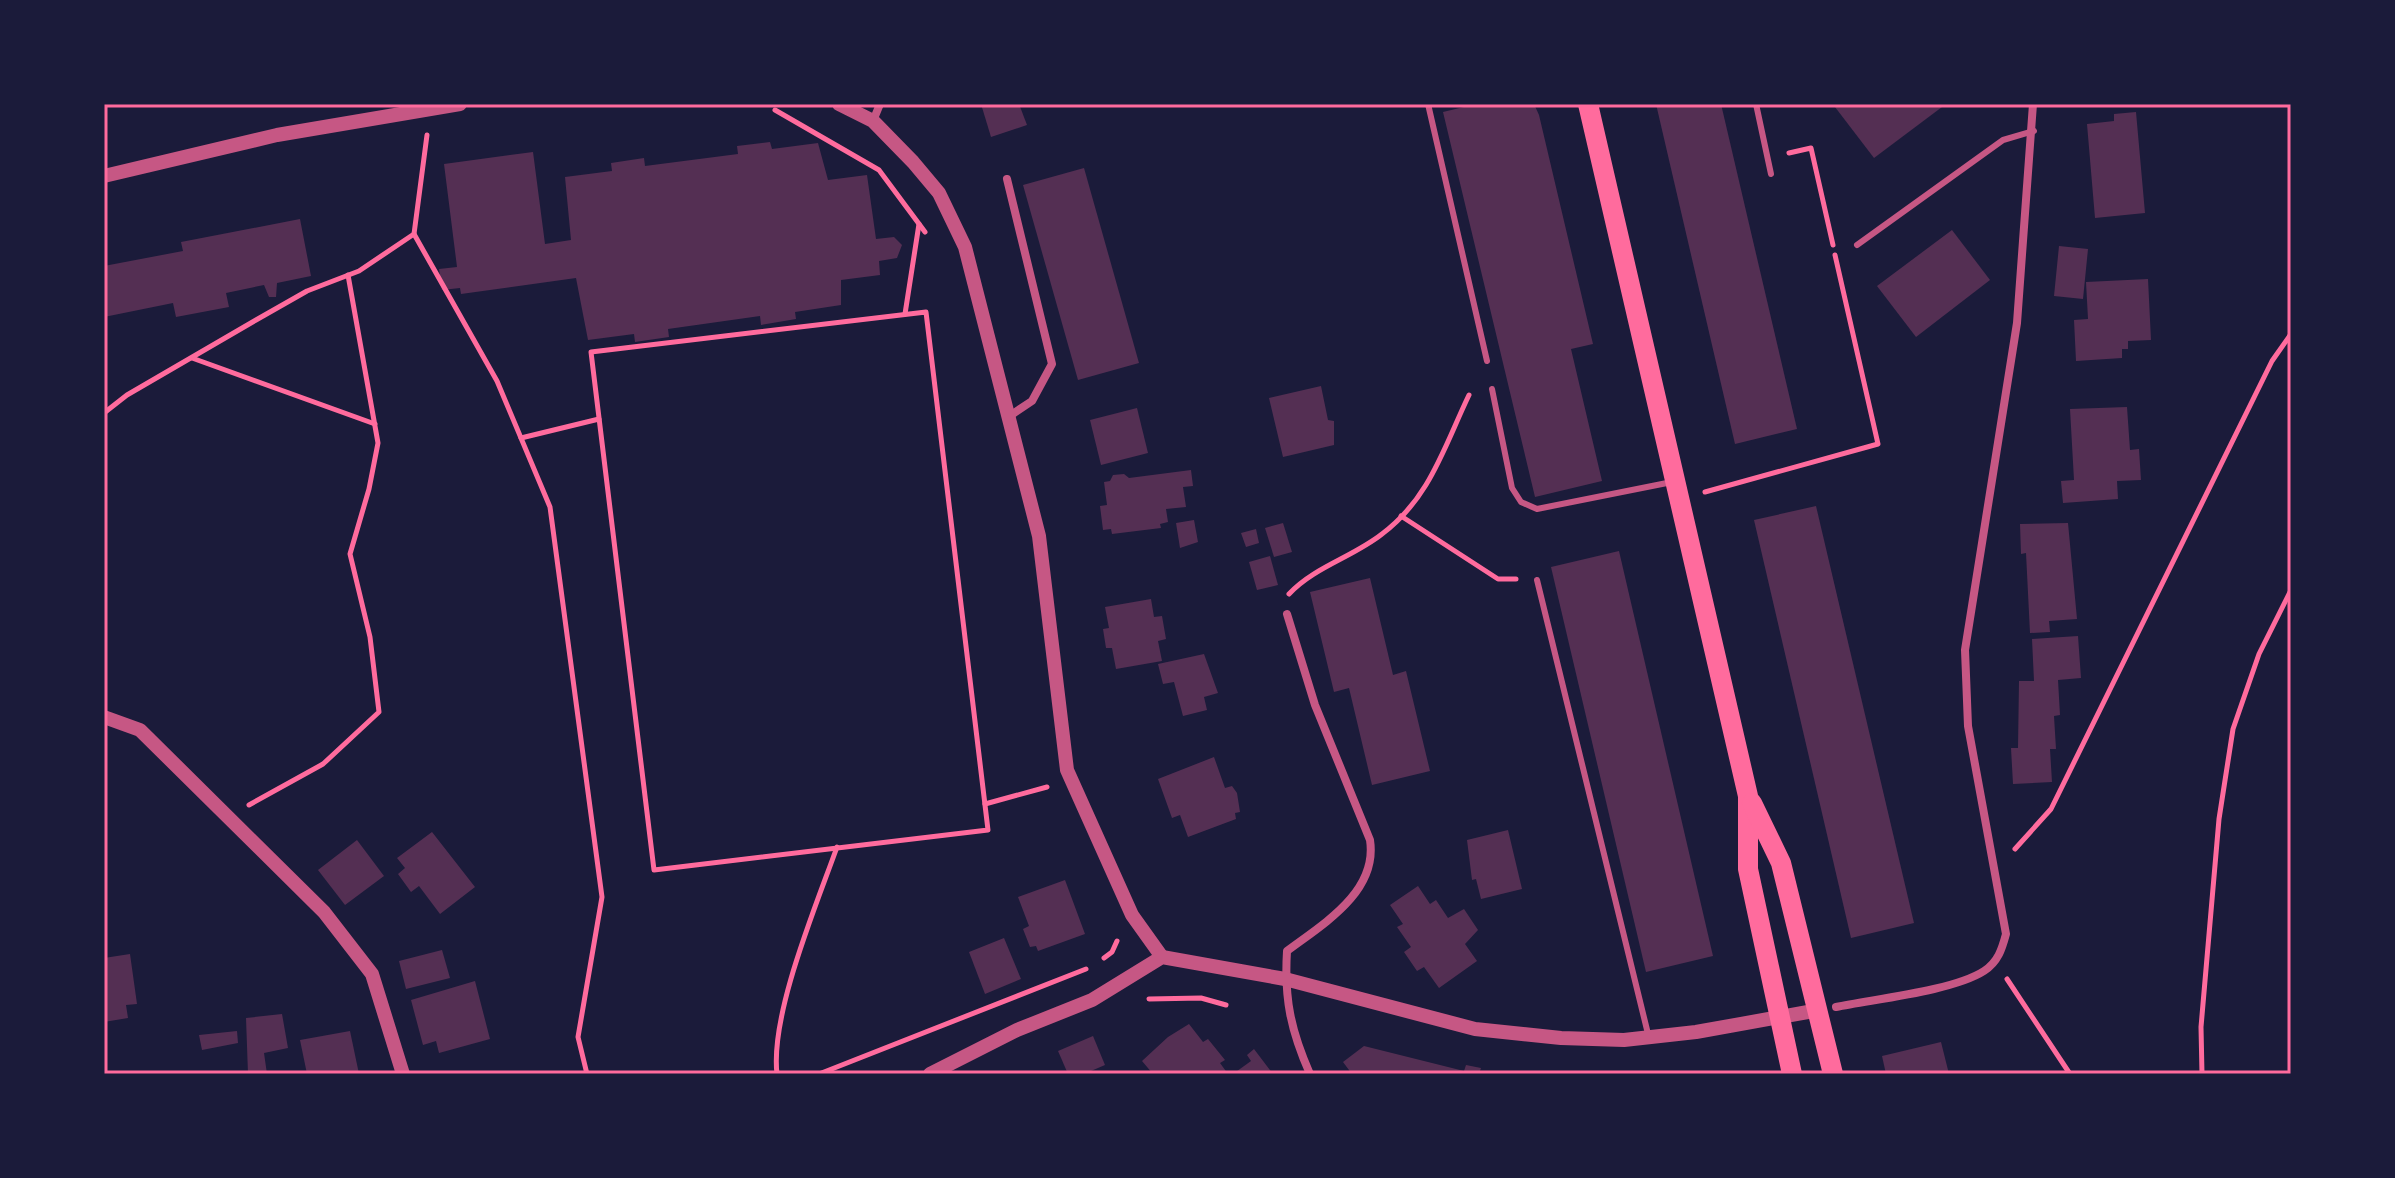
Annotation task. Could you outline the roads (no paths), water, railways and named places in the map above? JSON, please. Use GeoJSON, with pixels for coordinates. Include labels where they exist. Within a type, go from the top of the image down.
{"type":"FeatureCollection","features":[{"type":"Feature","properties":{"kind":"main road"},"geometry":{"type":"LineString","coordinates":[[1588,104],[1748,796],[1748,869],[1792,1074]]}},
{"type":"Feature","properties":{"kind":"main road"},"geometry":{"type":"LineString","coordinates":[[1748,796],[1781,863],[1827,1008],[1833,1074]]}},
{"type":"Feature","properties":{"kind":"street"},"geometry":{"type":"LineString","coordinates":[[104,176],[277,135],[460,104]]}},
{"type":"Feature","properties":{"kind":"street"},"geometry":{"type":"LineString","coordinates":[[839,104],[873,121],[939,193],[965,247],[1039,536],[1067,770],[1132,915],[1162,957]]}},
{"type":"Feature","properties":{"kind":"street"},"geometry":{"type":"LineString","coordinates":[[873,121],[880,104]]}},
{"type":"Feature","properties":{"kind":"street"},"geometry":{"type":"LineString","coordinates":[[930,1074],[1017,1030],[1092,1000],[1162,957],[1285,979],[1475,1029],[1561,1038],[1649,1038],[1779,1018],[1963,981],[1994,963],[2002,952],[2006,934],[1968,726],[1965,650],[2017,323],[2034,131],[2033,104]]}},
{"type":"Feature","properties":{"kind":"street"},"geometry":{"type":"LineString","coordinates":[[1007,179],[1052,364],[1032,401],[1008,417]]}},
{"type":"Feature","properties":{"kind":"street"},"geometry":{"type":"LineString","coordinates":[[1287,614],[1315,705],[1372,852],[1368,871],[1344,907],[1287,951],[1285,979],[1291,1032],[1310,1074]]}},
{"type":"Feature","properties":{"kind":"street"},"geometry":{"type":"LineString","coordinates":[[104,717],[140,730],[324,912],[372,974],[403,1074]]}},
{"type":"Feature","properties":{"kind":"lane"},"geometry":{"type":"LineString","coordinates":[[1428,104],[1487,361]]}},
{"type":"Feature","properties":{"kind":"lane"},"geometry":{"type":"LineString","coordinates":[[1756,104],[1771,174]]}},
{"type":"Feature","properties":{"kind":"lane"},"geometry":{"type":"LineString","coordinates":[[1857,245],[2003,140],[2034,131]]}},
{"type":"Feature","properties":{"kind":"lane"},"geometry":{"type":"LineString","coordinates":[[1492,389],[1512,488],[1521,502],[1537,509],[1675,481]]}},
{"type":"Feature","properties":{"kind":"lane"},"geometry":{"type":"LineString","coordinates":[[1537,580],[1649,1038]]}}]}
